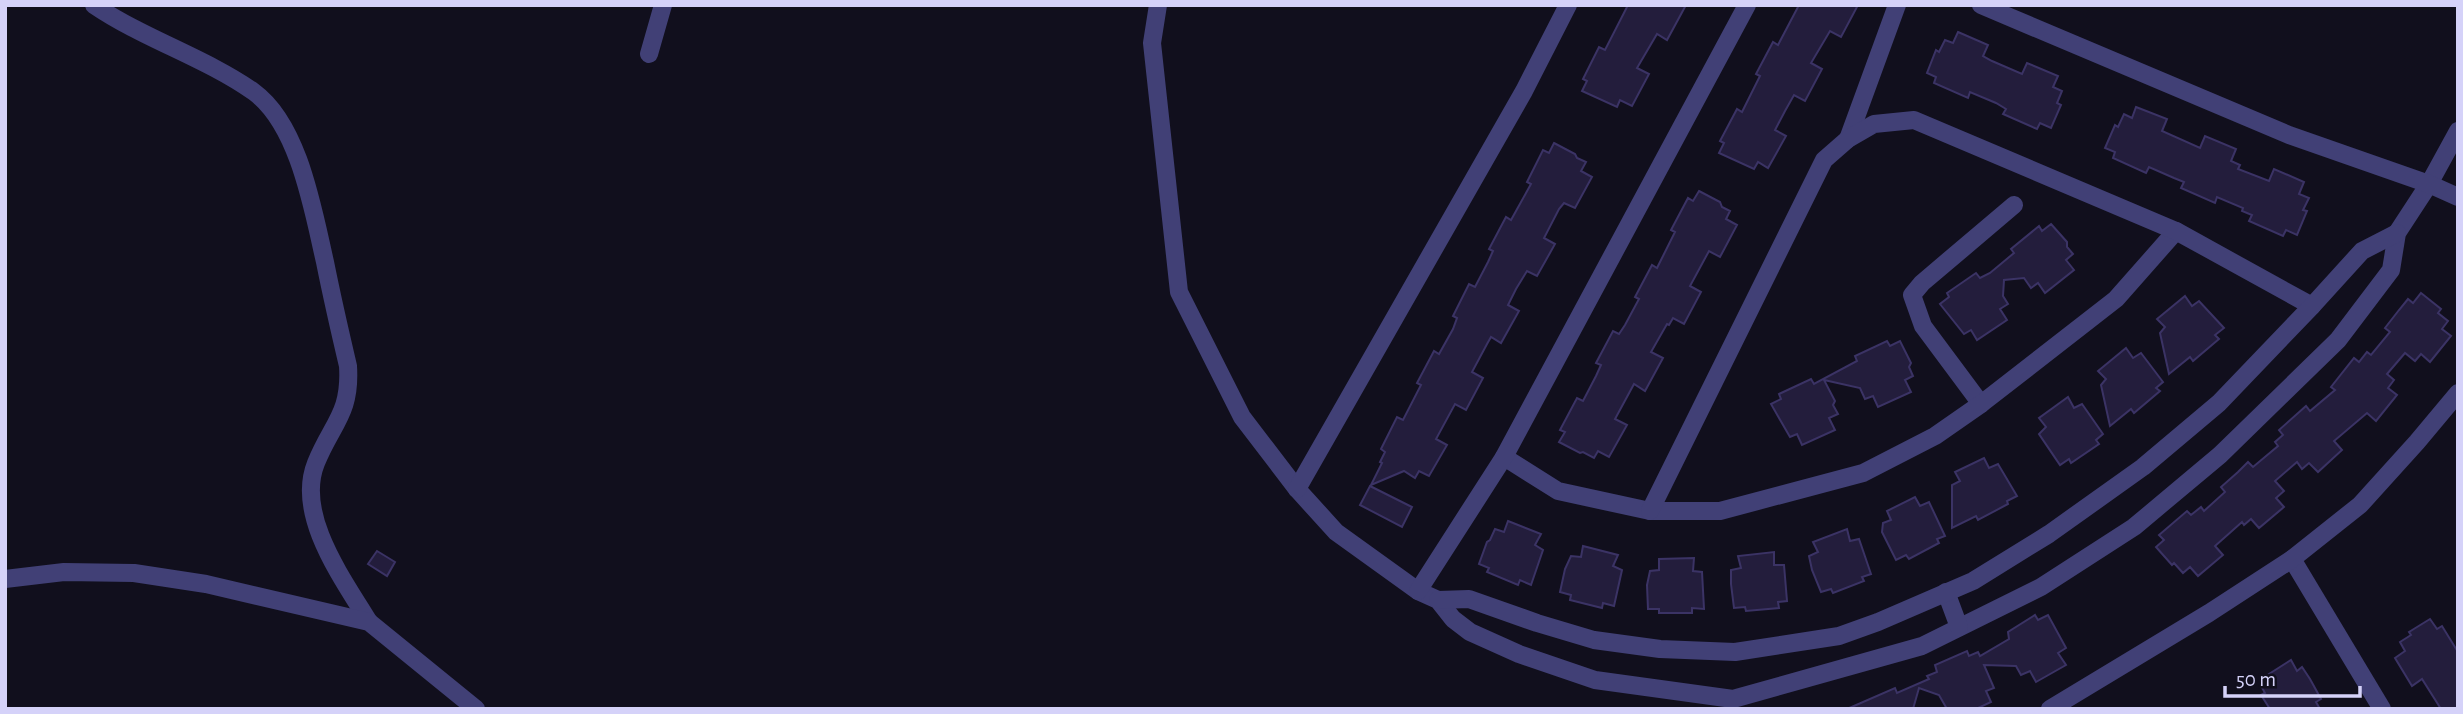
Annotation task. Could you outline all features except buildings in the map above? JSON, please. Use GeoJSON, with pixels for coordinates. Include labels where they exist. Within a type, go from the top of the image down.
{"type":"FeatureCollection","features":[{"type":"Feature","properties":{"kind":"street"},"geometry":{"type":"LineString","coordinates":[[94,5],[257,94],[270,108],[301,165],[348,366],[349,385],[345,406],[316,463],[311,482],[317,529],[369,622],[476,709]]}},
{"type":"Feature","properties":{"kind":"street"},"geometry":{"type":"LineString","coordinates":[[649,54],[663,5]]}},
{"type":"Feature","properties":{"kind":"street"},"geometry":{"type":"LineString","coordinates":[[1158,5],[1152,43],[1180,292],[1242,417],[1297,489],[1336,532],[1418,591],[1438,600],[1469,599],[1594,640],[1660,649],[1735,652],[1839,636],[1973,581],[2049,534],[2143,467],[2220,403],[2362,251],[2397,233]]}},
{"type":"Feature","properties":{"kind":"street"},"geometry":{"type":"LineString","coordinates":[[1297,489],[1524,91],[1568,5]]}},
{"type":"Feature","properties":{"kind":"street"},"geometry":{"type":"LineString","coordinates":[[1418,591],[1504,457],[1747,5]]}},
{"type":"Feature","properties":{"kind":"street"},"geometry":{"type":"LineString","coordinates":[[1848,139],[1896,5]]}},
{"type":"Feature","properties":{"kind":"street"},"geometry":{"type":"LineString","coordinates":[[1981,5],[2289,135],[2429,184],[2458,197]]}},
{"type":"Feature","properties":{"kind":"street"},"geometry":{"type":"LineString","coordinates":[[1650,511],[1824,160],[1848,139],[1874,124],[1914,120],[2176,231],[2312,306]]}},
{"type":"Feature","properties":{"kind":"street"},"geometry":{"type":"LineString","coordinates":[[1438,600],[1453,619],[1470,632],[1519,654],[1595,680],[1734,704],[1922,646],[2041,587],[2134,527],[2220,455],[2338,340],[2391,270],[2397,233],[2429,184],[2458,131]]}},
{"type":"Feature","properties":{"kind":"street"},"geometry":{"type":"LineString","coordinates":[[1981,404],[1923,326],[1912,295],[1922,283],[2014,205]]}},
{"type":"Feature","properties":{"kind":"street"},"geometry":{"type":"LineString","coordinates":[[1504,457],[1558,491],[1650,511],[1720,512],[1863,473],[1935,436],[1981,404],[2116,299],[2176,231]]}},
{"type":"Feature","properties":{"kind":"street"},"geometry":{"type":"LineString","coordinates":[[2050,709],[2209,613],[2292,559],[2360,505],[2458,393]]}},
{"type":"Feature","properties":{"kind":"street"},"geometry":{"type":"LineString","coordinates":[[2292,559],[2382,709]]}},
{"type":"Feature","properties":{"kind":"street"},"geometry":{"type":"LineString","coordinates":[[5,579],[64,572],[134,573],[206,584],[369,622]]}},
{"type":"Feature","properties":{"kind":"street"},"geometry":{"type":"LineString","coordinates":[[1946,592],[1959,627]]}}]}
